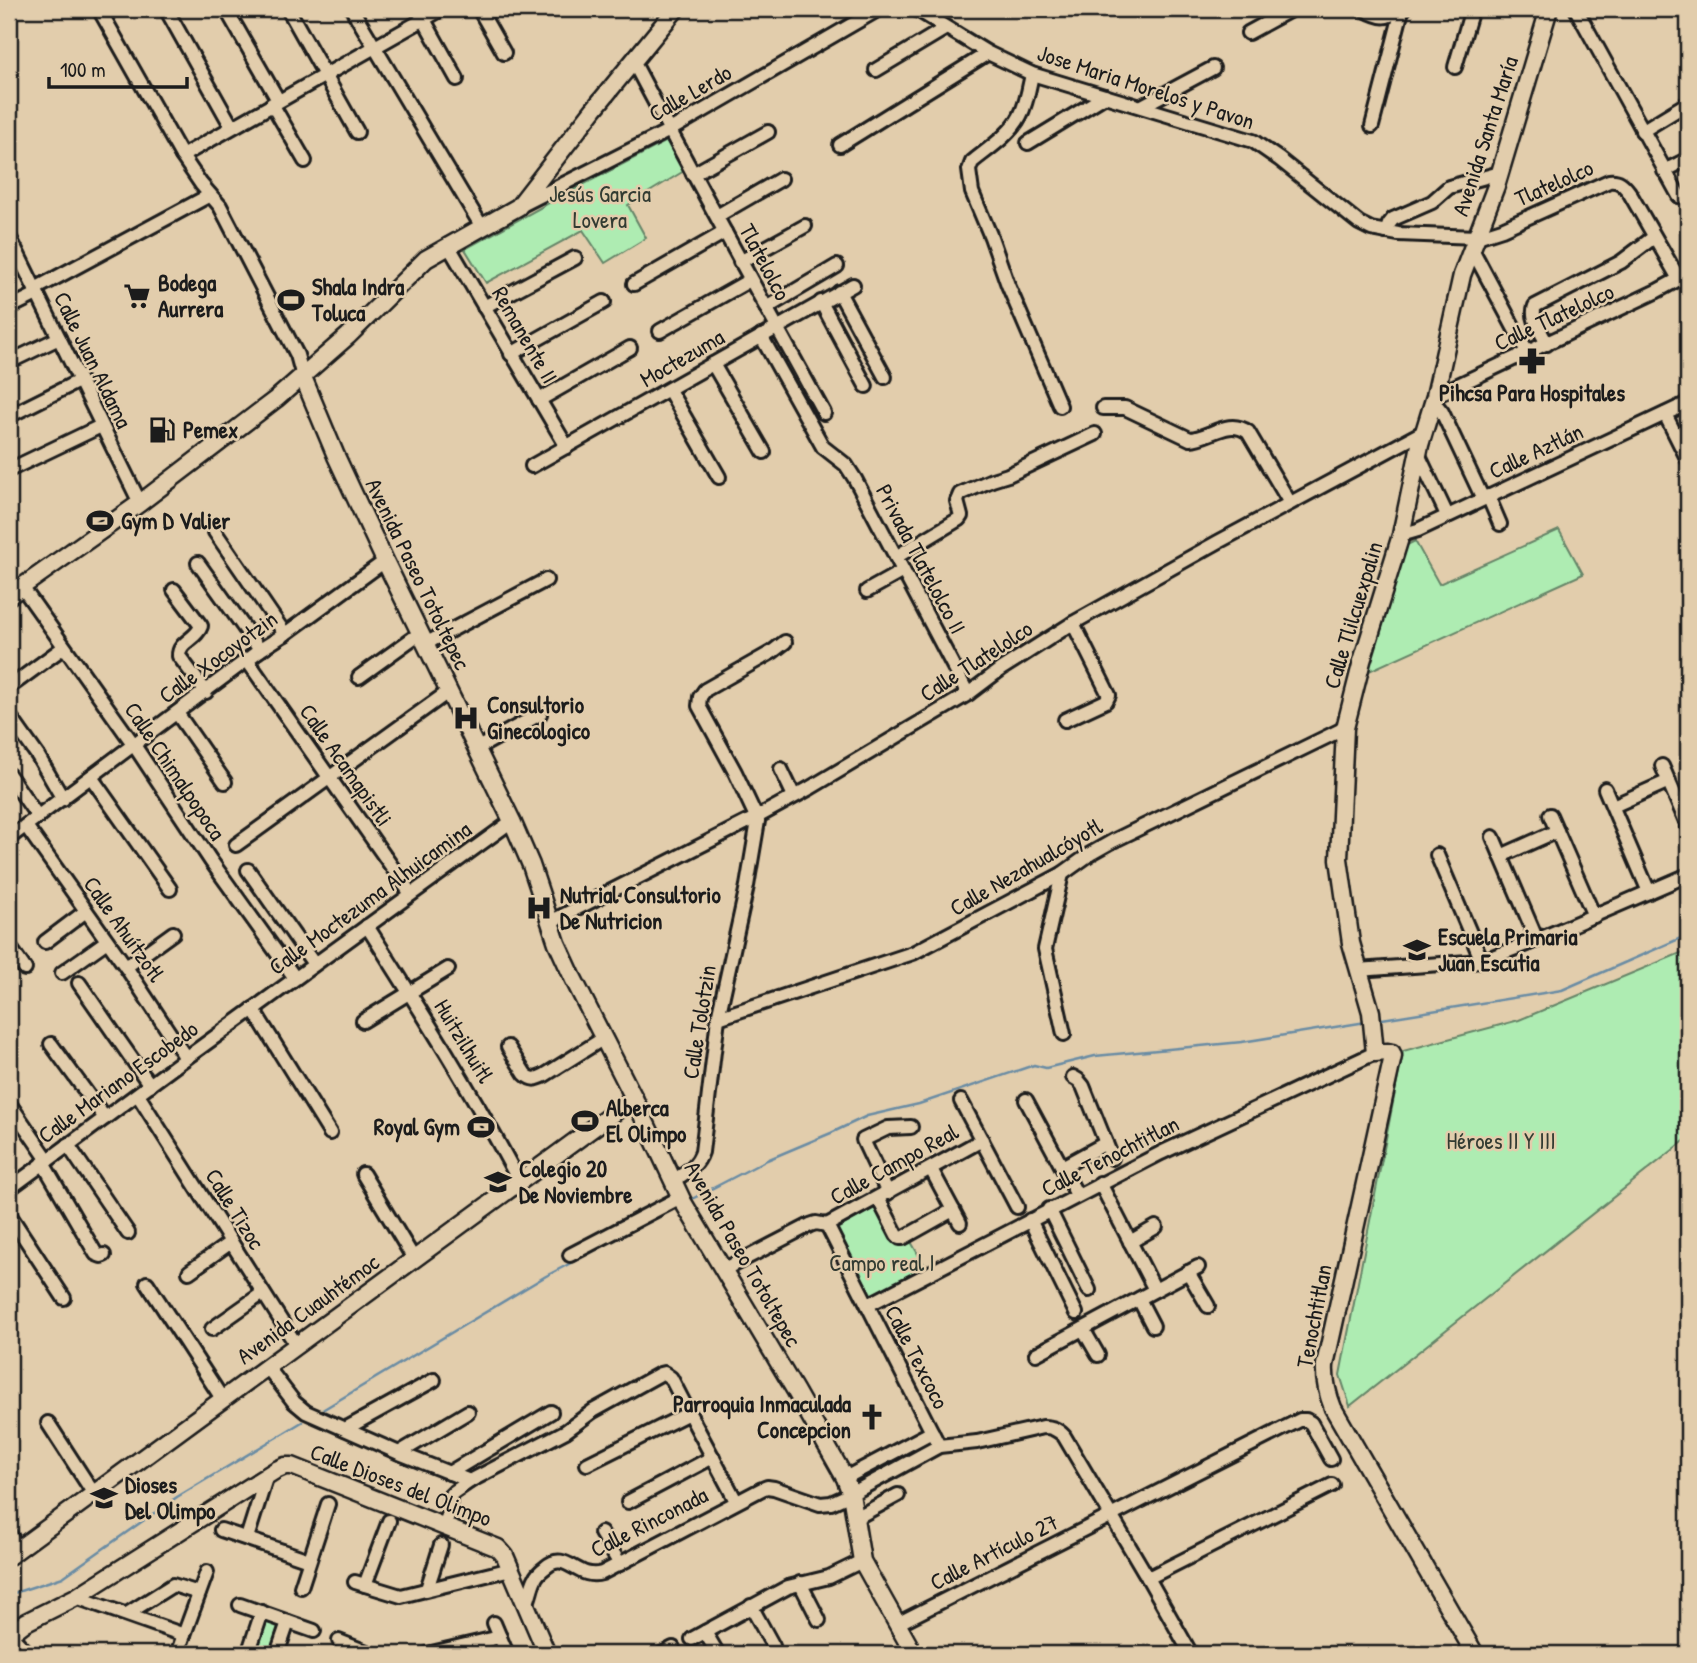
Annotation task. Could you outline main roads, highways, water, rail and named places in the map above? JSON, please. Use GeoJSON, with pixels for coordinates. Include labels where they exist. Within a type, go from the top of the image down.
{"type":"FeatureCollection","features":[{"type":"Feature","properties":{"kind":"main road"},"geometry":{"type":"LineString","coordinates":[[15,591],[140,503],[303,377],[426,259],[518,207],[676,9]]}},
{"type":"Feature","properties":{"kind":"main road","name":"Avenida Santa María"},"geometry":{"type":"LineString","coordinates":[[1474,243],[1500,173],[1549,9]]}},
{"type":"Feature","properties":{"kind":"main road","name":"Calle Tlilcuexpalin"},"geometry":{"type":"LineString","coordinates":[[1372,1019],[1351,943],[1339,859],[1345,728],[1401,535],[1458,288],[1474,243]]}},
{"type":"Feature","properties":{"kind":"main road","name":"Avenida Paseo Totoltepec"},"geometry":{"type":"LineString","coordinates":[[303,377],[385,561],[512,821],[531,866],[557,943],[573,978],[683,1201],[845,1478],[851,1494],[862,1561],[914,1654]]}},
{"type":"Feature","properties":{"kind":"main road","name":"Tenochtitlan"},"geometry":{"type":"LineString","coordinates":[[1372,1019],[1383,1053],[1393,1056],[1325,1365],[1324,1380],[1333,1408],[1475,1654]]}},
{"type":"Feature","properties":{"kind":"main road","name":"Avenida Cuauhtémoc"},"geometry":{"type":"LineString","coordinates":[[14,1553],[634,1098]]}},
{"type":"Feature","properties":{"kind":"main road","name":"Calle Dioses del Olimpo"},"geometry":{"type":"LineString","coordinates":[[9,1635],[26,1622],[76,1597],[281,1468],[292,1466],[498,1548],[505,1556],[547,1654]]}},
{"type":"Feature","properties":{"kind":"waterway"},"geometry":{"type":"LineString","coordinates":[[1376,1020],[1562,990],[1688,935]]}},
{"type":"Feature","properties":{"kind":"waterway"},"geometry":{"type":"LineString","coordinates":[[690,1200],[767,1160],[867,1116],[919,1104],[1034,1065],[1046,1068],[1095,1056],[1242,1042],[1366,1022]]}},
{"type":"Feature","properties":{"kind":"waterway"},"geometry":{"type":"LineString","coordinates":[[319,1412],[546,1276],[678,1207]]}},
{"type":"Feature","properties":{"kind":"waterway"},"geometry":{"type":"LineString","coordinates":[[9,1598],[14,1593],[63,1577],[177,1497],[302,1422]]}},
{"type":"Feature","properties":{"kind":"place","name":"Bodega Aurrera"},"geometry":{"type":"Point","coordinates":[137,296]}},
{"type":"Feature","properties":{"kind":"place","name":"Shala Indra Toluca"},"geometry":{"type":"Point","coordinates":[291,300]}},
{"type":"Feature","properties":{"kind":"place","name":"Pihcsa Para Hospitales"},"geometry":{"type":"Point","coordinates":[1532,361]}},
{"type":"Feature","properties":{"kind":"place","name":"Pemex"},"geometry":{"type":"Point","coordinates":[162,430]}},
{"type":"Feature","properties":{"kind":"place","name":"Gym D Valier"},"geometry":{"type":"Point","coordinates":[100,521]}},
{"type":"Feature","properties":{"kind":"place","name":"Consultorio Ginecologico"},"geometry":{"type":"Point","coordinates":[466,718]}},
{"type":"Feature","properties":{"kind":"place","name":"Nutrial Consultorio De Nutricion"},"geometry":{"type":"Point","coordinates":[539,908]}},
{"type":"Feature","properties":{"kind":"place","name":"Escuela Primaria Juan Escutia"},"geometry":{"type":"Point","coordinates":[1417,950]}},
{"type":"Feature","properties":{"kind":"place","name":"Alberca El Olimpo"},"geometry":{"type":"Point","coordinates":[585,1121]}},
{"type":"Feature","properties":{"kind":"place","name":"Royal Gym"},"geometry":{"type":"Point","coordinates":[481,1127]}},
{"type":"Feature","properties":{"kind":"place","name":"Colegio 20 De Noviembre"},"geometry":{"type":"Point","coordinates":[498,1182]}},
{"type":"Feature","properties":{"kind":"place","name":"Parroquia Inmaculada Concepcion"},"geometry":{"type":"Point","coordinates":[872,1417]}},
{"type":"Feature","properties":{"kind":"place","name":"Dioses Del Olimpo"},"geometry":{"type":"Point","coordinates":[104,1498]}},
{"type":"Feature","properties":{"kind":"park label","name":"Jesús Garcia Lovera"},"geometry":{"type":"Point","coordinates":[600,207]}},
{"type":"Feature","properties":{"kind":"park label","name":"Héroes II Y III"},"geometry":{"type":"Point","coordinates":[1501,1141]}},
{"type":"Feature","properties":{"kind":"park label","name":"Campo real I"},"geometry":{"type":"Point","coordinates":[882,1263]}}]}
